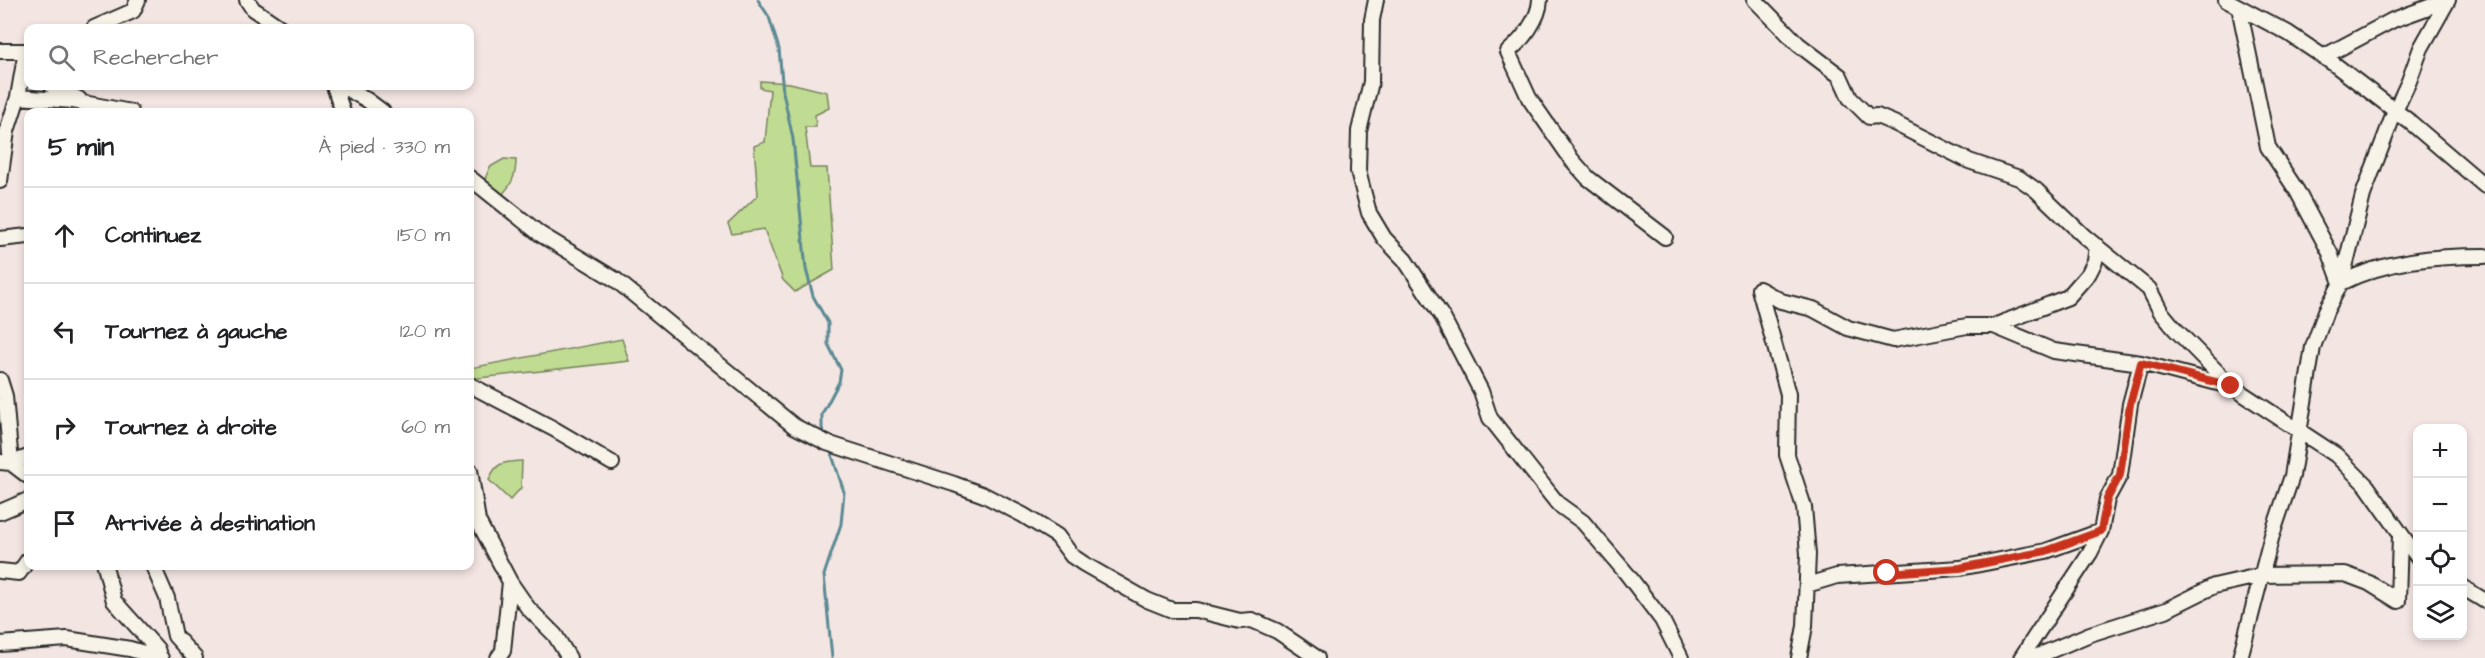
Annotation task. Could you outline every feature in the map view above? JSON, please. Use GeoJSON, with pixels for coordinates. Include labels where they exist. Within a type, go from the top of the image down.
{"type":"FeatureCollection","features":[{"type":"Feature","properties":{"kind":"street"},"geometry":{"type":"LineString","coordinates":[[103,24],[133,11],[138,0]]}},
{"type":"Feature","properties":{"kind":"street"},"geometry":{"type":"LineString","coordinates":[[248,0],[253,9],[275,24]]}},
{"type":"Feature","properties":{"kind":"street"},"geometry":{"type":"LineString","coordinates":[[1376,0],[1371,20],[1371,82],[1359,131],[1358,171],[1369,213],[1384,238],[1405,261],[1443,318],[1481,391],[1490,418],[1558,504],[1583,522],[1627,574],[1662,620],[1681,658]]}},
{"type":"Feature","properties":{"kind":"street"},"geometry":{"type":"LineString","coordinates":[[1540,0],[1532,24],[1508,52],[1529,98],[1561,147],[1588,178],[1665,237]]}},
{"type":"Feature","properties":{"kind":"street"},"geometry":{"type":"LineString","coordinates":[[1755,0],[1798,45],[1840,76],[1851,98],[1869,117],[1877,116],[1969,161],[2019,178],[2044,196],[2097,246],[2149,289],[2161,312],[2175,329],[2231,386],[2336,455],[2367,486],[2413,552]]}},
{"type":"Feature","properties":{"kind":"street"},"geometry":{"type":"LineString","coordinates":[[2226,0],[2288,33],[2323,57],[2396,111],[2485,186]]}},
{"type":"Feature","properties":{"kind":"street"},"geometry":{"type":"LineString","coordinates":[[2323,57],[2393,20],[2448,0]]}},
{"type":"Feature","properties":{"kind":"street"},"geometry":{"type":"LineString","coordinates":[[2240,658],[2272,535],[2288,490],[2313,347],[2326,311],[2341,283],[2363,195],[2421,48],[2448,0]]}},
{"type":"Feature","properties":{"kind":"street"},"geometry":{"type":"LineString","coordinates":[[2239,7],[2268,147],[2297,191],[2330,253],[2341,283]]}},
{"type":"Feature","properties":{"kind":"street"},"geometry":{"type":"LineString","coordinates":[[0,51],[24,51]]}},
{"type":"Feature","properties":{"kind":"street"},"geometry":{"type":"LineString","coordinates":[[0,181],[7,131],[24,76]]}},
{"type":"Feature","properties":{"kind":"street"},"geometry":{"type":"LineString","coordinates":[[59,90],[92,108]]}},
{"type":"Feature","properties":{"kind":"street"},"geometry":{"type":"LineString","coordinates":[[336,90],[342,108]]}},
{"type":"Feature","properties":{"kind":"street"},"geometry":{"type":"LineString","coordinates":[[348,90],[372,108]]}},
{"type":"Feature","properties":{"kind":"street"},"geometry":{"type":"LineString","coordinates":[[18,97],[88,108]]}},
{"type":"Feature","properties":{"kind":"street"},"geometry":{"type":"LineString","coordinates":[[474,181],[540,234],[616,280],[794,426],[827,443],[984,495],[1057,536],[1072,556],[1153,603],[1172,610],[1196,610],[1240,621],[1252,620],[1277,632],[1317,658]]}},
{"type":"Feature","properties":{"kind":"street"},"geometry":{"type":"LineString","coordinates":[[0,239],[24,236]]}},
{"type":"Feature","properties":{"kind":"street"},"geometry":{"type":"LineString","coordinates":[[1799,658],[1805,626],[1807,585],[1808,554],[1804,507],[1787,455],[1788,394],[1759,289],[1781,301],[1813,309],[1848,328],[1893,340],[1967,327],[1994,326],[2068,297],[2089,273],[2095,261],[2097,246]]}},
{"type":"Feature","properties":{"kind":"street"},"geometry":{"type":"LineString","coordinates":[[2341,283],[2363,271],[2384,265],[2437,256],[2485,256]]}},
{"type":"Feature","properties":{"kind":"street"},"geometry":{"type":"LineString","coordinates":[[1994,326],[2054,351],[2141,363],[2231,386]]}},
{"type":"Feature","properties":{"kind":"street"},"geometry":{"type":"LineString","coordinates":[[2021,658],[2090,553],[2101,531],[2107,499],[2120,475],[2130,404],[2141,363]]}},
{"type":"Feature","properties":{"kind":"street"},"geometry":{"type":"LineString","coordinates":[[0,380],[5,396],[5,462]]}},
{"type":"Feature","properties":{"kind":"street"},"geometry":{"type":"LineString","coordinates":[[474,387],[554,429],[612,463]]}},
{"type":"Feature","properties":{"kind":"street"},"geometry":{"type":"LineString","coordinates":[[5,462],[24,458]]}},
{"type":"Feature","properties":{"kind":"street"},"geometry":{"type":"LineString","coordinates":[[5,462],[24,474]]}},
{"type":"Feature","properties":{"kind":"street"},"geometry":{"type":"LineString","coordinates":[[0,512],[24,502]]}},
{"type":"Feature","properties":{"kind":"street"},"geometry":{"type":"LineString","coordinates":[[474,515],[510,582],[528,608],[555,635],[569,658]]}},
{"type":"Feature","properties":{"kind":"street"},"geometry":{"type":"LineString","coordinates":[[1807,585],[1837,576],[1960,568],[2046,551],[2101,531]]}},
{"type":"Feature","properties":{"kind":"street"},"geometry":{"type":"LineString","coordinates":[[2033,658],[2090,634],[2166,610],[2214,586],[2263,575],[2345,574],[2369,584],[2398,601],[2400,536]]}},
{"type":"Feature","properties":{"kind":"street"},"geometry":{"type":"LineString","coordinates":[[0,571],[19,573],[24,566]]}},
{"type":"Feature","properties":{"kind":"street"},"geometry":{"type":"LineString","coordinates":[[106,570],[114,601],[157,649],[161,658]]}},
{"type":"Feature","properties":{"kind":"street"},"geometry":{"type":"LineString","coordinates":[[155,570],[167,598],[175,636],[191,657]]}},
{"type":"Feature","properties":{"kind":"street"},"geometry":{"type":"LineString","coordinates":[[498,658],[503,651],[510,582]]}},
{"type":"Feature","properties":{"kind":"street"},"geometry":{"type":"LineString","coordinates":[[2467,590],[2485,602]]}},
{"type":"Feature","properties":{"kind":"street"},"geometry":{"type":"LineString","coordinates":[[0,644],[67,639],[130,649],[161,658]]}},
{"type":"Feature","properties":{"kind":"green space"},"geometry":{"type":"Polygon","coordinates":[[[760,81],[790,83],[827,92],[829,108],[815,115],[816,127],[805,127],[810,168],[827,168],[834,270],[795,292],[783,280],[764,229],[732,234],[728,224],[758,195],[754,146],[765,142],[770,90],[760,88],[760,81]]]}},
{"type":"Feature","properties":{"kind":"green space"},"geometry":{"type":"Polygon","coordinates":[[[504,159],[516,160],[515,172],[509,186],[498,199],[482,186],[490,167],[504,159]]]}},
{"type":"Feature","properties":{"kind":"green space"},"geometry":{"type":"Polygon","coordinates":[[[622,339],[629,361],[474,379],[474,367],[622,339]]]}},
{"type":"Feature","properties":{"kind":"green space"},"geometry":{"type":"Polygon","coordinates":[[[522,461],[521,488],[510,500],[489,480],[494,470],[501,464],[522,461]]]}},
{"type":"Feature","properties":{"kind":"waterway"},"geometry":{"type":"LineString","coordinates":[[758,0],[769,17],[779,49],[783,92],[793,139],[806,269],[813,296],[828,323],[828,344],[841,370],[839,382],[822,414],[822,428],[826,437]]}},
{"type":"Feature","properties":{"kind":"waterway"},"geometry":{"type":"LineString","coordinates":[[830,449],[844,492],[841,524],[824,575],[832,658]]}},
{"type":"Feature","properties":{"kind":"route"},"geometry":{"type":"LineString","coordinates":[[1887,573],[1960,568],[2046,551],[2101,531],[2107,499],[2120,475],[2130,404],[2141,363],[2231,386]]}}]}
